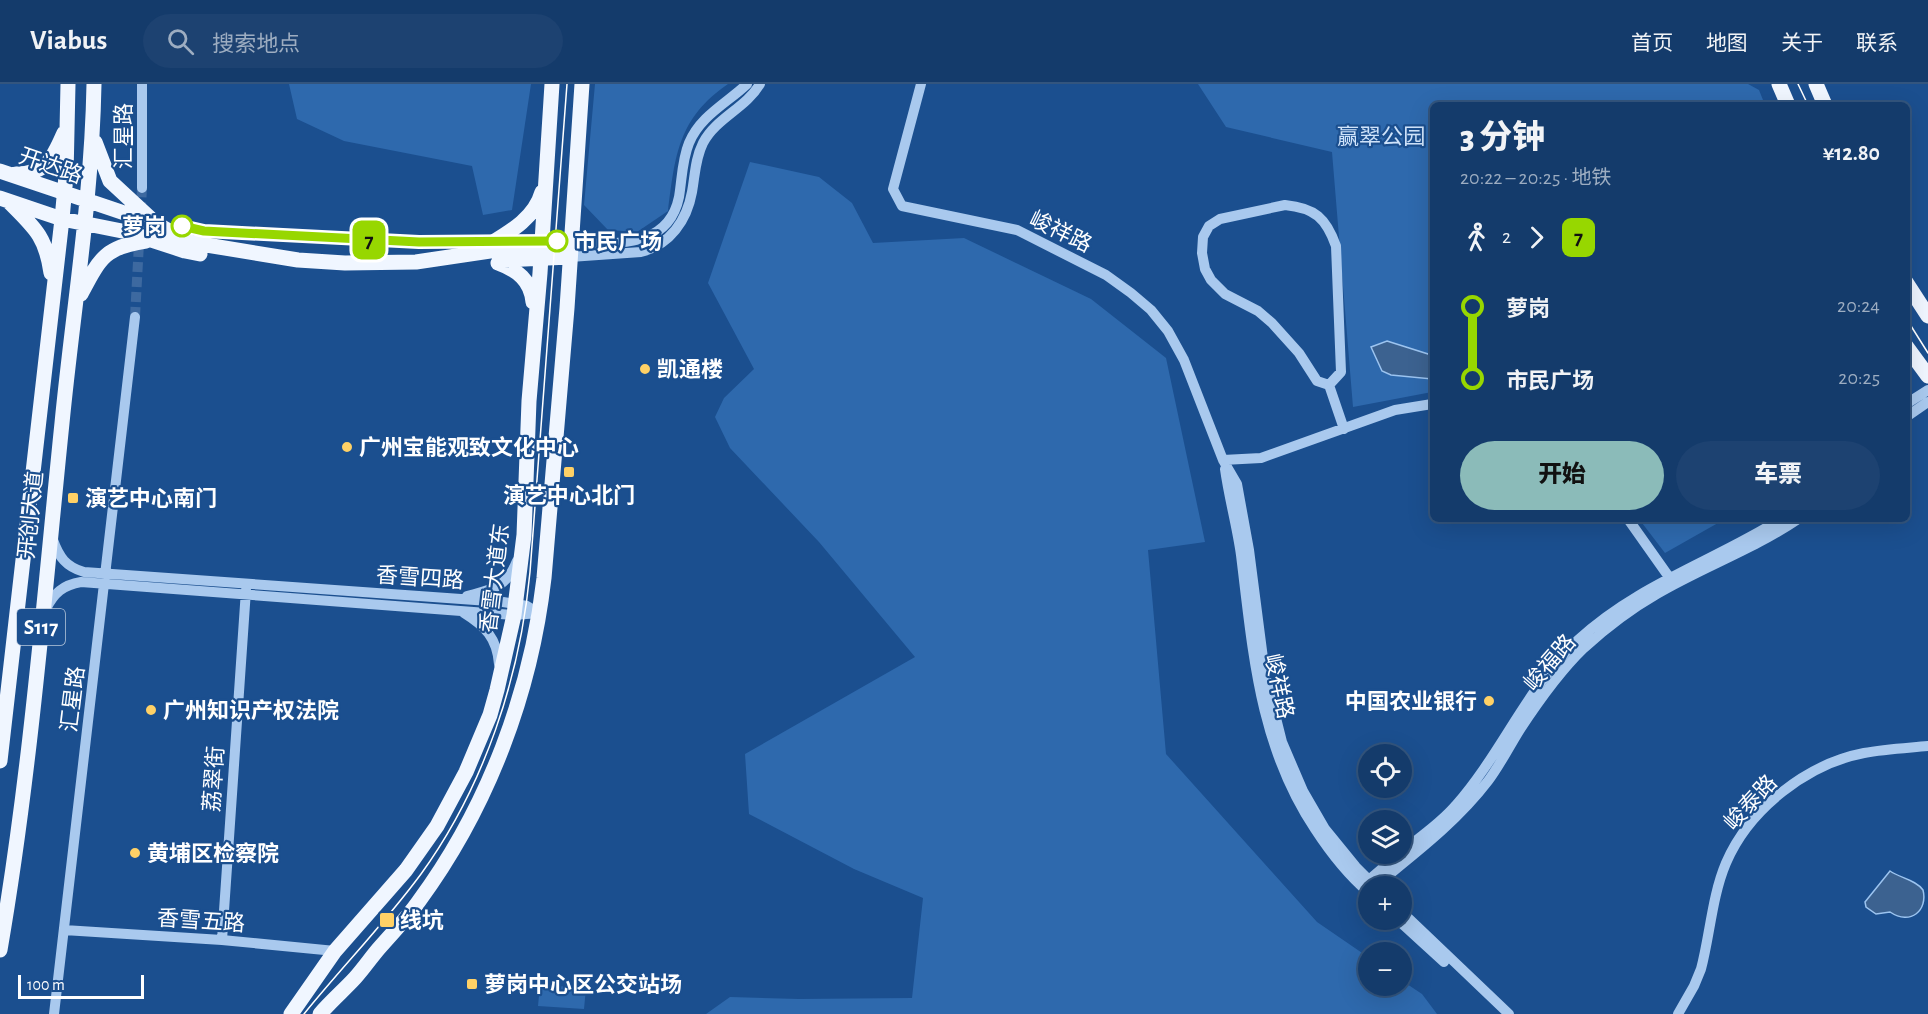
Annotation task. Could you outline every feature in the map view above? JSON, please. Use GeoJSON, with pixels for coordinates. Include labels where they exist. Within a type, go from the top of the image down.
{"type":"FeatureCollection","features":[{"type":"Feature","properties":{"kind":"main road","name":"开创大道"},"geometry":{"type":"LineString","coordinates":[[0,761],[62,219],[68,125],[68,84]]}},
{"type":"Feature","properties":{"kind":"main road","name":"开创大道"},"geometry":{"type":"LineString","coordinates":[[0,950],[17,839],[85,224],[93,136],[94,84]]}},
{"type":"Feature","properties":{"kind":"main road","name":"香雪大道东"},"geometry":{"type":"LineString","coordinates":[[291,1014],[335,951],[406,870],[437,826],[466,772],[490,715],[506,658],[524,534],[529,401],[552,84]]}},
{"type":"Feature","properties":{"kind":"main road"},"geometry":{"type":"LineString","coordinates":[[320,1014],[418,904],[445,864],[469,821],[493,770],[525,676],[539,613],[571,251],[582,84]]}},
{"type":"Feature","properties":{"kind":"main road"},"geometry":{"type":"LineString","coordinates":[[1779,84],[1787,102]]}},
{"type":"Feature","properties":{"kind":"main road"},"geometry":{"type":"LineString","coordinates":[[1816,84],[1824,102]]}},
{"type":"Feature","properties":{"kind":"main road"},"geometry":{"type":"LineString","coordinates":[[68,101],[94,101]]}},
{"type":"Feature","properties":{"kind":"main road"},"geometry":{"type":"LineString","coordinates":[[0,171],[18,175],[38,171],[52,159],[68,125]]}},
{"type":"Feature","properties":{"kind":"main road"},"geometry":{"type":"LineString","coordinates":[[93,136],[110,181],[157,224],[188,242],[298,260],[345,263],[406,263],[475,253],[571,251]]}},
{"type":"Feature","properties":{"kind":"main road","name":"开达路"},"geometry":{"type":"LineString","coordinates":[[0,171],[157,224]]}},
{"type":"Feature","properties":{"kind":"main road"},"geometry":{"type":"LineString","coordinates":[[475,253],[514,229],[536,208],[546,174]]}},
{"type":"Feature","properties":{"kind":"main road"},"geometry":{"type":"LineString","coordinates":[[4,199],[42,239],[48,255],[54,292]]}},
{"type":"Feature","properties":{"kind":"main road","name":"开达路"},"geometry":{"type":"LineString","coordinates":[[4,199],[62,219],[152,240],[185,251],[247,263],[332,272],[412,272],[541,252]]}},
{"type":"Feature","properties":{"kind":"main road"},"geometry":{"type":"LineString","coordinates":[[76,303],[96,265],[112,250],[121,245],[152,240]]}},
{"type":"Feature","properties":{"kind":"main road"},"geometry":{"type":"LineString","coordinates":[[492,261],[517,271],[528,282],[533,299],[534,326]]}},
{"type":"Feature","properties":{"kind":"main road"},"geometry":{"type":"LineString","coordinates":[[1910,288],[1928,316]]}},
{"type":"Feature","properties":{"kind":"main road"},"geometry":{"type":"LineString","coordinates":[[48,340],[54,323],[59,321],[63,330],[52,439],[57,477]]}},
{"type":"Feature","properties":{"kind":"main road"},"geometry":{"type":"LineString","coordinates":[[1910,351],[1928,376]]}},
{"type":"Feature","properties":{"kind":"street","name":"汇星路"},"geometry":{"type":"LineString","coordinates":[[142,84],[142,188]]}},
{"type":"Feature","properties":{"kind":"street"},"geometry":{"type":"LineString","coordinates":[[571,251],[644,239],[661,229],[675,208],[685,157],[696,129],[747,84]]}},
{"type":"Feature","properties":{"kind":"street"},"geometry":{"type":"LineString","coordinates":[[571,251],[641,252],[657,246],[670,236],[685,218],[692,192],[696,161],[711,129],[752,94],[760,84]]}},
{"type":"Feature","properties":{"kind":"street","name":"峻祥路"},"geometry":{"type":"LineString","coordinates":[[921,84],[893,189],[902,206],[1017,230],[1106,276],[1131,292],[1151,310],[1168,331],[1184,360],[1223,460],[1240,552],[1254,662],[1269,730],[1287,779],[1307,818],[1327,848],[1349,874],[1358,879]]}},
{"type":"Feature","properties":{"kind":"street"},"geometry":{"type":"LineString","coordinates":[[1285,205],[1301,207],[1317,214],[1330,230],[1336,246],[1341,372],[1329,385],[1317,381],[1299,353],[1272,323],[1258,311],[1225,294],[1211,280],[1205,269],[1202,253],[1203,237],[1209,226],[1220,219],[1285,205]]}},
{"type":"Feature","properties":{"kind":"street","name":"汇星路"},"geometry":{"type":"LineString","coordinates":[[54,1014],[135,318]]}},
{"type":"Feature","properties":{"kind":"street"},"geometry":{"type":"LineString","coordinates":[[1329,385],[1344,429]]}},
{"type":"Feature","properties":{"kind":"street"},"geometry":{"type":"LineString","coordinates":[[1910,401],[1928,390]]}},
{"type":"Feature","properties":{"kind":"street"},"geometry":{"type":"LineString","coordinates":[[1910,414],[1928,402]]}},
{"type":"Feature","properties":{"kind":"street"},"geometry":{"type":"LineString","coordinates":[[1223,460],[1261,458],[1395,410],[1430,404]]}},
{"type":"Feature","properties":{"kind":"street"},"geometry":{"type":"LineString","coordinates":[[1630,522],[1669,577]]}},
{"type":"Feature","properties":{"kind":"street","name":"峻福路"},"geometry":{"type":"LineString","coordinates":[[1412,843],[1456,805],[1493,754],[1526,702],[1572,647],[1624,604],[1669,577],[1776,522]]}},
{"type":"Feature","properties":{"kind":"street","name":"峻福路"},"geometry":{"type":"LineString","coordinates":[[1387,876],[1448,826],[1472,800],[1490,779],[1520,729],[1564,669],[1608,628],[1656,594],[1752,547],[1793,522]]}},
{"type":"Feature","properties":{"kind":"street"},"geometry":{"type":"LineString","coordinates":[[459,599],[488,591],[504,583],[517,562],[524,534]]}},
{"type":"Feature","properties":{"kind":"street","name":"香雪四路"},"geometry":{"type":"LineString","coordinates":[[51,537],[60,557],[69,566],[105,579]]}},
{"type":"Feature","properties":{"kind":"street","name":"香雪四路"},"geometry":{"type":"LineString","coordinates":[[42,618],[53,596],[60,589],[73,584],[105,579],[462,611],[514,610],[527,606],[539,613]]}},
{"type":"Feature","properties":{"kind":"street","name":"香雪四路"},"geometry":{"type":"LineString","coordinates":[[246,590],[459,599],[514,610]]}},
{"type":"Feature","properties":{"kind":"street","name":"荔翠街"},"geometry":{"type":"LineString","coordinates":[[222,940],[246,590]]}},
{"type":"Feature","properties":{"kind":"street"},"geometry":{"type":"LineString","coordinates":[[462,611],[480,622],[494,639],[500,662],[497,690]]}},
{"type":"Feature","properties":{"kind":"street","name":"峻泰路"},"geometry":{"type":"LineString","coordinates":[[1678,1014],[1701,969],[1726,863],[1743,832],[1768,805],[1792,784],[1829,765],[1863,753],[1928,746]]}},
{"type":"Feature","properties":{"kind":"street","name":"峻福路"},"geometry":{"type":"LineString","coordinates":[[1379,876],[1390,864]]}},
{"type":"Feature","properties":{"kind":"street"},"geometry":{"type":"LineString","coordinates":[[1412,921],[1509,1014]]}},
{"type":"Feature","properties":{"kind":"street","name":"香雪五路"},"geometry":{"type":"LineString","coordinates":[[64,930],[222,940],[335,951]]}},
{"type":"Feature","properties":{"kind":"street"},"geometry":{"type":"LineString","coordinates":[[1409,930],[1500,1014]]}},
{"type":"Feature","properties":{"kind":"green space","name":"市民广场"},"geometry":{"type":"Polygon","coordinates":[[[289,84],[531,84],[512,210],[483,215],[472,166],[344,141],[297,119],[289,84]]]}},
{"type":"Feature","properties":{"kind":"green space","name":"市民广场"},"geometry":{"type":"Polygon","coordinates":[[[595,84],[728,84],[711,97],[689,125],[677,156],[668,211],[637,232],[608,230],[584,205],[595,84]]]}},
{"type":"Feature","properties":{"kind":"green space","name":"赢翠公园"},"geometry":{"type":"Polygon","coordinates":[[[1198,84],[1748,84],[1759,90],[1764,102],[1430,102],[1430,392],[1353,407],[1332,152],[1226,127],[1198,84]]]}},
{"type":"Feature","properties":{"kind":"green space"},"geometry":{"type":"Polygon","coordinates":[[[750,162],[819,177],[852,203],[873,243],[964,238],[1091,299],[1166,358],[1205,542],[1148,550],[1166,754],[1317,922],[1358,950],[1358,996],[1412,996],[1412,987],[1422,994],[1437,1014],[706,1014],[730,997],[912,998],[923,898],[854,869],[749,814],[745,754],[915,657],[819,542],[730,448],[715,417],[724,398],[754,369],[708,283],[750,162]]]}},
{"type":"Feature","properties":{"kind":"green space"},"geometry":{"type":"Polygon","coordinates":[[[1641,522],[1720,522],[1665,553],[1641,522]]]}},
{"type":"Feature","properties":{"kind":"green space"},"geometry":{"type":"Polygon","coordinates":[[[540,985],[586,988],[584,1009],[538,1006],[540,985]]]}},
{"type":"Feature","properties":{"kind":"shaded area"},"geometry":{"type":"Polygon","coordinates":[[[1387,341],[1428,354],[1430,356],[1430,379],[1391,375],[1382,371],[1371,347],[1387,341]]]}},
{"type":"Feature","properties":{"kind":"shaded area"},"geometry":{"type":"Polygon","coordinates":[[[1890,871],[1923,890],[1923,904],[1916,914],[1905,917],[1890,912],[1876,914],[1866,907],[1865,902],[1890,871]]]}},
{"type":"Feature","properties":{"kind":"tunnel"},"geometry":{"type":"LineString","coordinates":[[135,317],[142,188]]}},
{"type":"Feature","properties":{"kind":"tram line"},"geometry":{"type":"LineString","coordinates":[[304,1014],[407,892],[443,840],[481,768],[508,691],[518,652],[530,572],[567,84]]}},
{"type":"Feature","properties":{"kind":"tram line"},"geometry":{"type":"LineString","coordinates":[[1798,84],[1807,102]]}},
{"type":"Feature","properties":{"kind":"tram line"},"geometry":{"type":"LineString","coordinates":[[1910,324],[1928,353]]}},
{"type":"Feature","properties":{"kind":"metro line","name":"7"},"geometry":{"type":"LineString","coordinates":[[182,226],[204,231],[419,242],[557,241]]}},
{"type":"Feature","properties":{"kind":"place","name":"萝岗"},"geometry":{"type":"Point","coordinates":[182,226]}},
{"type":"Feature","properties":{"kind":"place","name":"市民广场"},"geometry":{"type":"Point","coordinates":[557,241]}},
{"type":"Feature","properties":{"kind":"place","name":"凯通楼"},"geometry":{"type":"Point","coordinates":[645,369]}},
{"type":"Feature","properties":{"kind":"place","name":"广州宝能观致文化中心"},"geometry":{"type":"Point","coordinates":[347,447]}},
{"type":"Feature","properties":{"kind":"place","name":"演艺中心北门"},"geometry":{"type":"Point","coordinates":[569,472]}},
{"type":"Feature","properties":{"kind":"place","name":"演艺中心南门"},"geometry":{"type":"Point","coordinates":[73,498]}},
{"type":"Feature","properties":{"kind":"place","name":"中国农业银行"},"geometry":{"type":"Point","coordinates":[1489,701]}},
{"type":"Feature","properties":{"kind":"place","name":"广州知识产权法院"},"geometry":{"type":"Point","coordinates":[151,710]}},
{"type":"Feature","properties":{"kind":"place","name":"黄埔区检察院"},"geometry":{"type":"Point","coordinates":[135,853]}},
{"type":"Feature","properties":{"kind":"place","name":"线坑"},"geometry":{"type":"Point","coordinates":[387,920]}},
{"type":"Feature","properties":{"kind":"place","name":"萝岗中心区公交站场"},"geometry":{"type":"Point","coordinates":[472,984]}}]}
